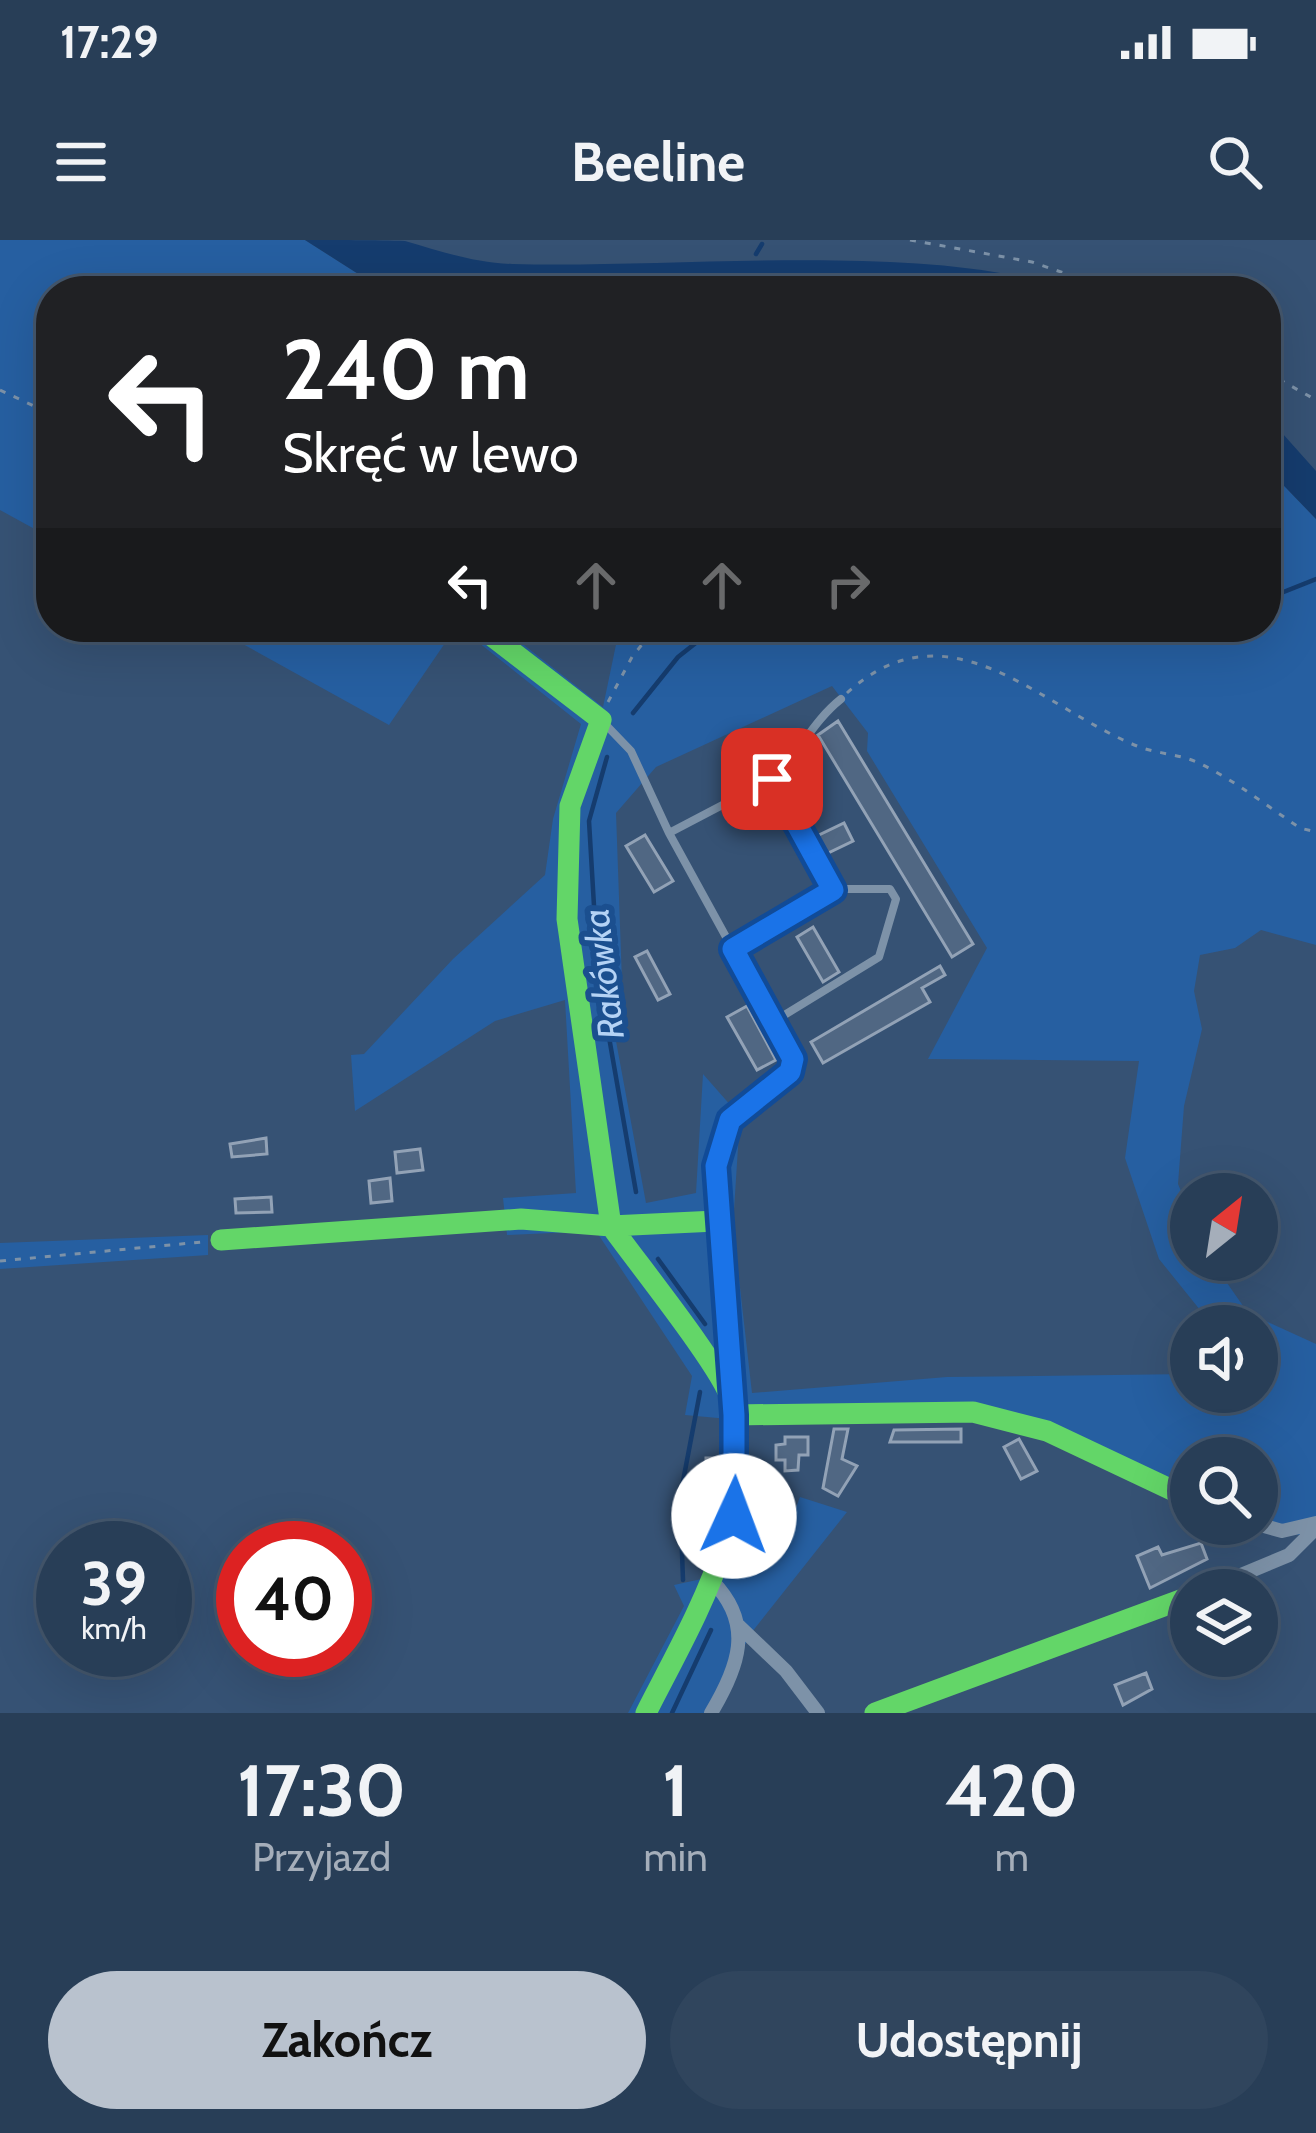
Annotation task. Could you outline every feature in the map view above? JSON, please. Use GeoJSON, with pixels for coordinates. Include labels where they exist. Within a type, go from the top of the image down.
{"type":"FeatureCollection","features":[{"type":"Feature","properties":{"kind":"street"},"geometry":{"type":"LineString","coordinates":[[500,642],[601,720],[570,806],[567,919],[611,1226],[732,1406]]}},
{"type":"Feature","properties":{"kind":"street"},"geometry":{"type":"LineString","coordinates":[[646,1713],[713,1582],[736,1504],[716,1166],[730,1120],[777,1083]]}},
{"type":"Feature","properties":{"kind":"street"},"geometry":{"type":"LineString","coordinates":[[221,1240],[521,1219],[611,1226],[716,1221]]}},
{"type":"Feature","properties":{"kind":"street"},"geometry":{"type":"LineString","coordinates":[[732,1406],[973,1412],[1047,1431],[1170,1489]]}},
{"type":"Feature","properties":{"kind":"street"},"geometry":{"type":"LineString","coordinates":[[1278,1530],[1316,1526]]}},
{"type":"Feature","properties":{"kind":"street"},"geometry":{"type":"LineString","coordinates":[[1255,1569],[1289,1555],[1316,1526]]}},
{"type":"Feature","properties":{"kind":"street"},"geometry":{"type":"LineString","coordinates":[[713,1582],[726,1595],[739,1626],[786,1671],[818,1713]]}},
{"type":"Feature","properties":{"kind":"street"},"geometry":{"type":"LineString","coordinates":[[875,1713],[1170,1604]]}},
{"type":"Feature","properties":{"kind":"street"},"geometry":{"type":"LineString","coordinates":[[735,1672],[739,1626]]}},
{"type":"Feature","properties":{"kind":"street"},"geometry":{"type":"LineString","coordinates":[[711,1713],[735,1672],[751,1658],[766,1656]]}},
{"type":"Feature","properties":{"kind":"lane"},"geometry":{"type":"LineString","coordinates":[[669,833],[772,779],[794,759],[821,715],[842,699]]}},
{"type":"Feature","properties":{"kind":"lane"},"geometry":{"type":"LineString","coordinates":[[601,720],[631,751],[669,833],[793,1059],[790,1072],[777,1083]]}},
{"type":"Feature","properties":{"kind":"lane"},"geometry":{"type":"LineString","coordinates":[[772,779],[833,890]]}},
{"type":"Feature","properties":{"kind":"lane"},"geometry":{"type":"LineString","coordinates":[[733,949],[833,890],[890,889],[896,899],[879,957],[773,1022]]}},
{"type":"Feature","properties":{"kind":"path"},"geometry":{"type":"LineString","coordinates":[[910,240],[1032,262],[1073,276]]}},
{"type":"Feature","properties":{"kind":"path"},"geometry":{"type":"LineString","coordinates":[[1281,380],[1316,400]]}},
{"type":"Feature","properties":{"kind":"path"},"geometry":{"type":"LineString","coordinates":[[0,390],[36,407]]}},
{"type":"Feature","properties":{"kind":"path"},"geometry":{"type":"LineString","coordinates":[[601,720],[644,642]]}},
{"type":"Feature","properties":{"kind":"path"},"geometry":{"type":"LineString","coordinates":[[842,699],[884,664],[944,655],[1005,673],[1137,746],[1197,762],[1300,828],[1316,832]]}},
{"type":"Feature","properties":{"kind":"path"},"geometry":{"type":"LineString","coordinates":[[0,1262],[221,1240]]}},
{"type":"Feature","properties":{"kind":"shaded area"},"geometry":{"type":"Polygon","coordinates":[[[0,240],[305,240],[361,276],[36,276],[36,530],[0,510],[0,240]]]}},
{"type":"Feature","properties":{"kind":"shaded area"},"geometry":{"type":"Polygon","coordinates":[[[305,240],[405,241],[471,259],[512,264],[875,261],[1018,276],[361,276],[305,240]]]}},
{"type":"Feature","properties":{"kind":"shaded area"},"geometry":{"type":"Polygon","coordinates":[[[1281,432],[1316,471],[1316,519],[1281,483],[1281,432]]]}},
{"type":"Feature","properties":{"kind":"shaded area"},"geometry":{"type":"Polygon","coordinates":[[[1281,483],[1316,519],[1316,945],[1261,930],[1235,948],[1200,955],[1194,991],[1202,1029],[1184,1106],[1179,1173],[1170,1173],[1170,1273],[1159,1259],[1125,1158],[1139,1061],[928,1059],[987,948],[867,751],[868,733],[832,686],[656,767],[616,813],[622,982],[606,987],[646,1203],[696,1193],[703,1074],[740,1116],[733,1226],[752,1393],[947,1377],[1170,1374],[1170,1413],[1278,1413],[1278,1327],[1316,1344],[1316,1532],[1278,1531],[1278,1437],[1170,1437],[1170,1491],[1010,1419],[772,1423],[685,1415],[692,1376],[596,1231],[507,1235],[503,1198],[576,1193],[565,1000],[495,1021],[355,1111],[351,1055],[364,1054],[453,959],[545,875],[553,819],[581,724],[478,642],[520,642],[603,707],[617,642],[1281,642],[1281,483]]]}},
{"type":"Feature","properties":{"kind":"shaded area"},"geometry":{"type":"Polygon","coordinates":[[[239,642],[446,642],[389,725],[239,642]]]}},
{"type":"Feature","properties":{"kind":"shaded area"},"geometry":{"type":"Polygon","coordinates":[[[208,1235],[208,1255],[0,1269],[0,1243],[208,1235]]]}},
{"type":"Feature","properties":{"kind":"shaded area"},"geometry":{"type":"Polygon","coordinates":[[[1177,1281],[1226,1281],[1242,1305],[1196,1305],[1177,1281]]]}},
{"type":"Feature","properties":{"kind":"shaded area"},"geometry":{"type":"Polygon","coordinates":[[[800,1497],[847,1512],[752,1632],[708,1713],[628,1713],[684,1606],[674,1585],[729,1573],[745,1519],[787,1531],[800,1497]]]}},
{"type":"Feature","properties":{"kind":"building"},"geometry":{"type":"Polygon","coordinates":[[[838,721],[973,944],[952,957],[818,735],[838,721]]]}},
{"type":"Feature","properties":{"kind":"building"},"geometry":{"type":"Polygon","coordinates":[[[770,730],[784,752],[739,780],[734,771],[752,760],[743,746],[770,730]]]}},
{"type":"Feature","properties":{"kind":"building"},"geometry":{"type":"Polygon","coordinates":[[[844,823],[853,841],[826,854],[817,836],[844,823]]]}},
{"type":"Feature","properties":{"kind":"building"},"geometry":{"type":"Polygon","coordinates":[[[645,835],[673,881],[654,892],[626,846],[645,835]]]}},
{"type":"Feature","properties":{"kind":"building"},"geometry":{"type":"Polygon","coordinates":[[[813,927],[839,972],[823,982],[797,937],[813,927]]]}},
{"type":"Feature","properties":{"kind":"building"},"geometry":{"type":"Polygon","coordinates":[[[647,951],[670,994],[658,1000],[635,957],[647,951]]]}},
{"type":"Feature","properties":{"kind":"building"},"geometry":{"type":"Polygon","coordinates":[[[940,966],[945,975],[922,988],[930,1002],[823,1063],[811,1042],[940,966]]]}},
{"type":"Feature","properties":{"kind":"building"},"geometry":{"type":"Polygon","coordinates":[[[747,1006],[776,1060],[757,1070],[727,1017],[747,1006]]]}},
{"type":"Feature","properties":{"kind":"building"},"geometry":{"type":"Polygon","coordinates":[[[266,1138],[267,1154],[232,1157],[230,1144],[266,1138]]]}},
{"type":"Feature","properties":{"kind":"building"},"geometry":{"type":"Polygon","coordinates":[[[420,1149],[423,1170],[397,1173],[395,1152],[420,1149]]]}},
{"type":"Feature","properties":{"kind":"building"},"geometry":{"type":"Polygon","coordinates":[[[390,1178],[392,1201],[371,1203],[369,1181],[390,1178]]]}},
{"type":"Feature","properties":{"kind":"building"},"geometry":{"type":"Polygon","coordinates":[[[271,1197],[272,1212],[236,1213],[235,1199],[271,1197]]]}},
{"type":"Feature","properties":{"kind":"building"},"geometry":{"type":"Polygon","coordinates":[[[834,1429],[848,1429],[842,1459],[857,1466],[838,1496],[823,1488],[834,1429]]]}},
{"type":"Feature","properties":{"kind":"building"},"geometry":{"type":"Polygon","coordinates":[[[961,1429],[961,1442],[890,1442],[894,1430],[961,1429]]]}},
{"type":"Feature","properties":{"kind":"building"},"geometry":{"type":"Polygon","coordinates":[[[785,1437],[808,1437],[808,1455],[799,1455],[798,1470],[785,1471],[785,1460],[776,1460],[776,1445],[785,1444],[785,1437]]]}},
{"type":"Feature","properties":{"kind":"building"},"geometry":{"type":"Polygon","coordinates":[[[1019,1439],[1037,1471],[1021,1479],[1004,1447],[1019,1439]]]}},
{"type":"Feature","properties":{"kind":"building"},"geometry":{"type":"Polygon","coordinates":[[[706,1458],[720,1458],[719,1493],[706,1494],[706,1458]]]}},
{"type":"Feature","properties":{"kind":"building"},"geometry":{"type":"Polygon","coordinates":[[[687,1521],[713,1526],[705,1553],[697,1552],[700,1535],[688,1535],[687,1521]]]}},
{"type":"Feature","properties":{"kind":"building"},"geometry":{"type":"Polygon","coordinates":[[[1202,1545],[1207,1559],[1187,1569],[1170,1569],[1170,1578],[1150,1588],[1137,1556],[1158,1547],[1162,1555],[1202,1545]]]}},
{"type":"Feature","properties":{"kind":"building"},"geometry":{"type":"Polygon","coordinates":[[[1146,1673],[1152,1689],[1123,1705],[1115,1685],[1146,1673]]]}},
{"type":"Feature","properties":{"kind":"waterway"},"geometry":{"type":"LineString","coordinates":[[756,254],[762,244]]}},
{"type":"Feature","properties":{"kind":"waterway","name":"Rakówka"},"geometry":{"type":"LineString","coordinates":[[1281,593],[1316,579]]}},
{"type":"Feature","properties":{"kind":"waterway","name":"Rakówka"},"geometry":{"type":"LineString","coordinates":[[633,713],[678,657],[697,642]]}},
{"type":"Feature","properties":{"kind":"waterway","name":"Rakówka"},"geometry":{"type":"LineString","coordinates":[[607,757],[589,821],[598,974],[636,1192]]}},
{"type":"Feature","properties":{"kind":"waterway","name":"Rakówka"},"geometry":{"type":"LineString","coordinates":[[658,1259],[705,1324]]}},
{"type":"Feature","properties":{"kind":"waterway","name":"Rakówka"},"geometry":{"type":"LineString","coordinates":[[683,1580],[680,1497],[700,1392]]}},
{"type":"Feature","properties":{"kind":"waterway","name":"Rakówka"},"geometry":{"type":"LineString","coordinates":[[672,1713],[711,1630]]}},
{"type":"Feature","properties":{"kind":"traffic: fast"},"geometry":{"type":"LineString","coordinates":[[500,642],[601,720],[570,806],[567,919],[611,1226],[716,1221]]}},
{"type":"Feature","properties":{"kind":"traffic: fast"},"geometry":{"type":"LineString","coordinates":[[221,1240],[521,1219],[611,1226],[725,1385],[738,1441],[737,1482],[718,1563],[646,1713]]}},
{"type":"Feature","properties":{"kind":"traffic: fast"},"geometry":{"type":"LineString","coordinates":[[733,1415],[973,1412],[1047,1431],[1170,1489]]}},
{"type":"Feature","properties":{"kind":"traffic: fast"},"geometry":{"type":"LineString","coordinates":[[875,1713],[1170,1604]]}},
{"type":"Feature","properties":{"kind":"route"},"geometry":{"type":"LineString","coordinates":[[734,1516],[734,1415],[716,1221],[716,1166],[730,1120],[790,1072],[793,1059],[733,949],[833,890],[772,779]]}}]}
